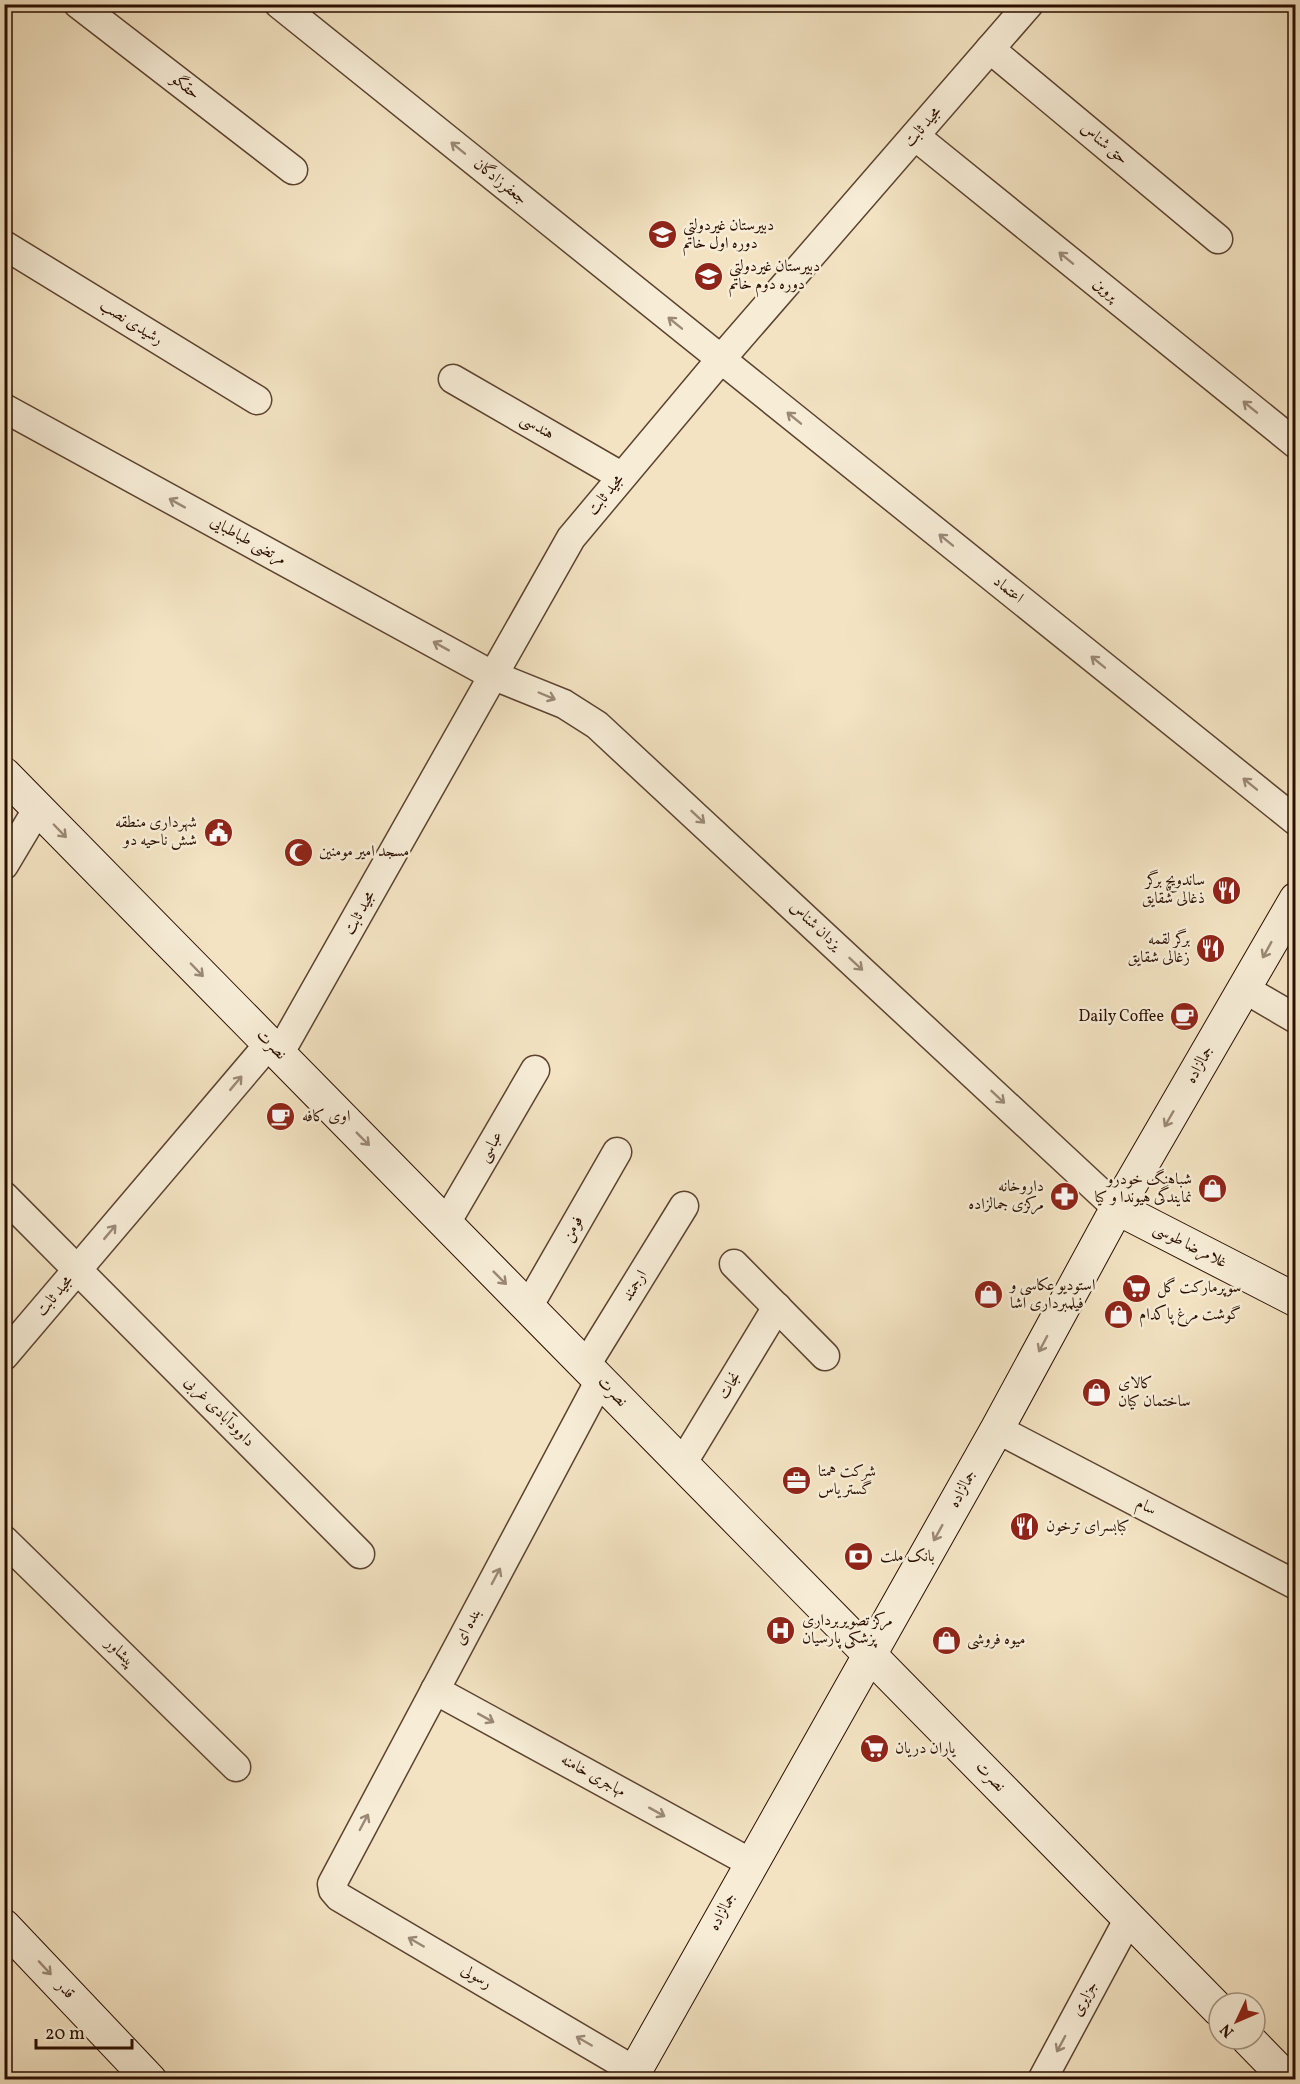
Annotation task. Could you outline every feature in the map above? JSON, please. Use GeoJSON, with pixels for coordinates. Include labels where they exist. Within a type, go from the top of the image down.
{"type":"FeatureCollection","features":[{"type":"Feature","properties":{"kind":"main road","name":"نصرت"},"geometry":{"type":"LineString","coordinates":[[4,774],[1207,1998]]}},
{"type":"Feature","properties":{"kind":"main road","name":"جمالزاده"},"geometry":{"type":"LineString","coordinates":[[632,2075],[997,1430],[1117,1208],[1296,899]]}},
{"type":"Feature","properties":{"kind":"main road","name":"غلامرضا طوسی"},"geometry":{"type":"LineString","coordinates":[[1117,1208],[1296,1300]]}},
{"type":"Feature","properties":{"kind":"main road","name":"قدر"},"geometry":{"type":"LineString","coordinates":[[4,1926],[150,2079]]}},
{"type":"Feature","properties":{"kind":"main road"},"geometry":{"type":"LineString","coordinates":[[1260,2051],[1288,2079]]}},
{"type":"Feature","properties":{"kind":"street","name":"حقگو"},"geometry":{"type":"LineString","coordinates":[[78,4],[293,170]]}},
{"type":"Feature","properties":{"kind":"street","name":"جعفرزادگان"},"geometry":{"type":"LineString","coordinates":[[279,4],[721,359]]}},
{"type":"Feature","properties":{"kind":"street","name":"مجید ثابت"},"geometry":{"type":"LineString","coordinates":[[4,1356],[274,1049],[558,558],[621,476],[1029,4]]}},
{"type":"Feature","properties":{"kind":"street","name":"حق شناس"},"geometry":{"type":"LineString","coordinates":[[990,50],[1218,239]]}},
{"type":"Feature","properties":{"kind":"street","name":"پروین"},"geometry":{"type":"LineString","coordinates":[[915,136],[1296,444]]}},
{"type":"Feature","properties":{"kind":"street","name":"رشیدی نصب"},"geometry":{"type":"LineString","coordinates":[[4,245],[257,400]]}},
{"type":"Feature","properties":{"kind":"street","name":"اعتماد"},"geometry":{"type":"LineString","coordinates":[[721,359],[1296,821]]}},
{"type":"Feature","properties":{"kind":"street","name":"هندسی"},"geometry":{"type":"LineString","coordinates":[[453,379],[621,476]]}},
{"type":"Feature","properties":{"kind":"street","name":"مرتضی طباطبایی"},"geometry":{"type":"LineString","coordinates":[[4,408],[492,675]]}},
{"type":"Feature","properties":{"kind":"street","name":"یزدان شناس"},"geometry":{"type":"LineString","coordinates":[[492,675],[564,704],[597,726],[1117,1208]]}},
{"type":"Feature","properties":{"kind":"street"},"geometry":{"type":"LineString","coordinates":[[4,865],[38,808]]}},
{"type":"Feature","properties":{"kind":"street"},"geometry":{"type":"LineString","coordinates":[[1245,989],[1296,1020]]}},
{"type":"Feature","properties":{"kind":"street","name":"عباسی"},"geometry":{"type":"LineString","coordinates":[[446,1223],[535,1070]]}},
{"type":"Feature","properties":{"kind":"street","name":"فومن"},"geometry":{"type":"LineString","coordinates":[[528,1307],[617,1152]]}},
{"type":"Feature","properties":{"kind":"street","name":"داوودآبادی غربی"},"geometry":{"type":"LineString","coordinates":[[4,1196],[360,1554]]}},
{"type":"Feature","properties":{"kind":"street","name":"ارجمند"},"geometry":{"type":"LineString","coordinates":[[593,1373],[684,1206]]}},
{"type":"Feature","properties":{"kind":"street"},"geometry":{"type":"LineString","coordinates":[[734,1264],[825,1356]]}},
{"type":"Feature","properties":{"kind":"street","name":"نجات"},"geometry":{"type":"LineString","coordinates":[[682,1464],[777,1307]]}},
{"type":"Feature","properties":{"kind":"street","name":"بنده ای"},"geometry":{"type":"LineString","coordinates":[[337,1874],[435,1690],[593,1373]]}},
{"type":"Feature","properties":{"kind":"street","name":"سام"},"geometry":{"type":"LineString","coordinates":[[997,1430],[1296,1585]]}},
{"type":"Feature","properties":{"kind":"street","name":"پیشاور"},"geometry":{"type":"LineString","coordinates":[[4,1540],[236,1767]]}},
{"type":"Feature","properties":{"kind":"street","name":"مهاجری خامنه"},"geometry":{"type":"LineString","coordinates":[[435,1690],[751,1863]]}},
{"type":"Feature","properties":{"kind":"street","name":"رسولی"},"geometry":{"type":"LineString","coordinates":[[337,1874],[333,1890],[339,1897],[632,2075]]}},
{"type":"Feature","properties":{"kind":"street","name":"جزایری"},"geometry":{"type":"LineString","coordinates":[[1042,2079],[1129,1918]]}},
{"type":"Feature","properties":{"kind":"place","name":"دبیرستان غیردولتی دوره اول خاتم"},"geometry":{"type":"Point","coordinates":[662,235]}},
{"type":"Feature","properties":{"kind":"place","name":"دبیرستان غیردولتی دوره دوم خاتم"},"geometry":{"type":"Point","coordinates":[708,276]}},
{"type":"Feature","properties":{"kind":"place","name":"شهرداری منطقه شش ناحیه دو"},"geometry":{"type":"Point","coordinates":[218,832]}},
{"type":"Feature","properties":{"kind":"place","name":"مسجد امیر مومنین"},"geometry":{"type":"Point","coordinates":[298,852]}},
{"type":"Feature","properties":{"kind":"place","name":"ساندویچ برگر ذغالی شقایق"},"geometry":{"type":"Point","coordinates":[1226,890]}},
{"type":"Feature","properties":{"kind":"place","name":"برگر لقمه زغالی شقایق"},"geometry":{"type":"Point","coordinates":[1211,949]}},
{"type":"Feature","properties":{"kind":"place","name":"Daily Coffee"},"geometry":{"type":"Point","coordinates":[1185,1017]}},
{"type":"Feature","properties":{"kind":"place","name":"اوی کافه"},"geometry":{"type":"Point","coordinates":[281,1117]}},
{"type":"Feature","properties":{"kind":"place","name":"شباهنگ خودرو نمایندگی هیوندا و کیا"},"geometry":{"type":"Point","coordinates":[1213,1189]}},
{"type":"Feature","properties":{"kind":"place","name":"داروخانه مرکزی جمالزاده"},"geometry":{"type":"Point","coordinates":[1065,1196]}},
{"type":"Feature","properties":{"kind":"place","name":"سوپرمارکت گل"},"geometry":{"type":"Point","coordinates":[1136,1288]}},
{"type":"Feature","properties":{"kind":"place","name":"استودیو عکاسی و فیلمبرداری اشا"},"geometry":{"type":"Point","coordinates":[989,1295]}},
{"type":"Feature","properties":{"kind":"place","name":"گوشت مرغ پاکدام"},"geometry":{"type":"Point","coordinates":[1118,1315]}},
{"type":"Feature","properties":{"kind":"place","name":"کالای ساختمان کیان"},"geometry":{"type":"Point","coordinates":[1097,1393]}},
{"type":"Feature","properties":{"kind":"place","name":"شرکت همتا گستر یاس"},"geometry":{"type":"Point","coordinates":[797,1481]}},
{"type":"Feature","properties":{"kind":"place","name":"کبابسرای ترخون"},"geometry":{"type":"Point","coordinates":[1025,1527]}},
{"type":"Feature","properties":{"kind":"place","name":"بانک ملت"},"geometry":{"type":"Point","coordinates":[859,1557]}},
{"type":"Feature","properties":{"kind":"place","name":"مرکز تصویربرداری پزشکی پارسیان"},"geometry":{"type":"Point","coordinates":[781,1630]}},
{"type":"Feature","properties":{"kind":"place","name":"میوه فروشی"},"geometry":{"type":"Point","coordinates":[946,1640]}},
{"type":"Feature","properties":{"kind":"place","name":"یاران دریان"},"geometry":{"type":"Point","coordinates":[874,1749]}}]}
